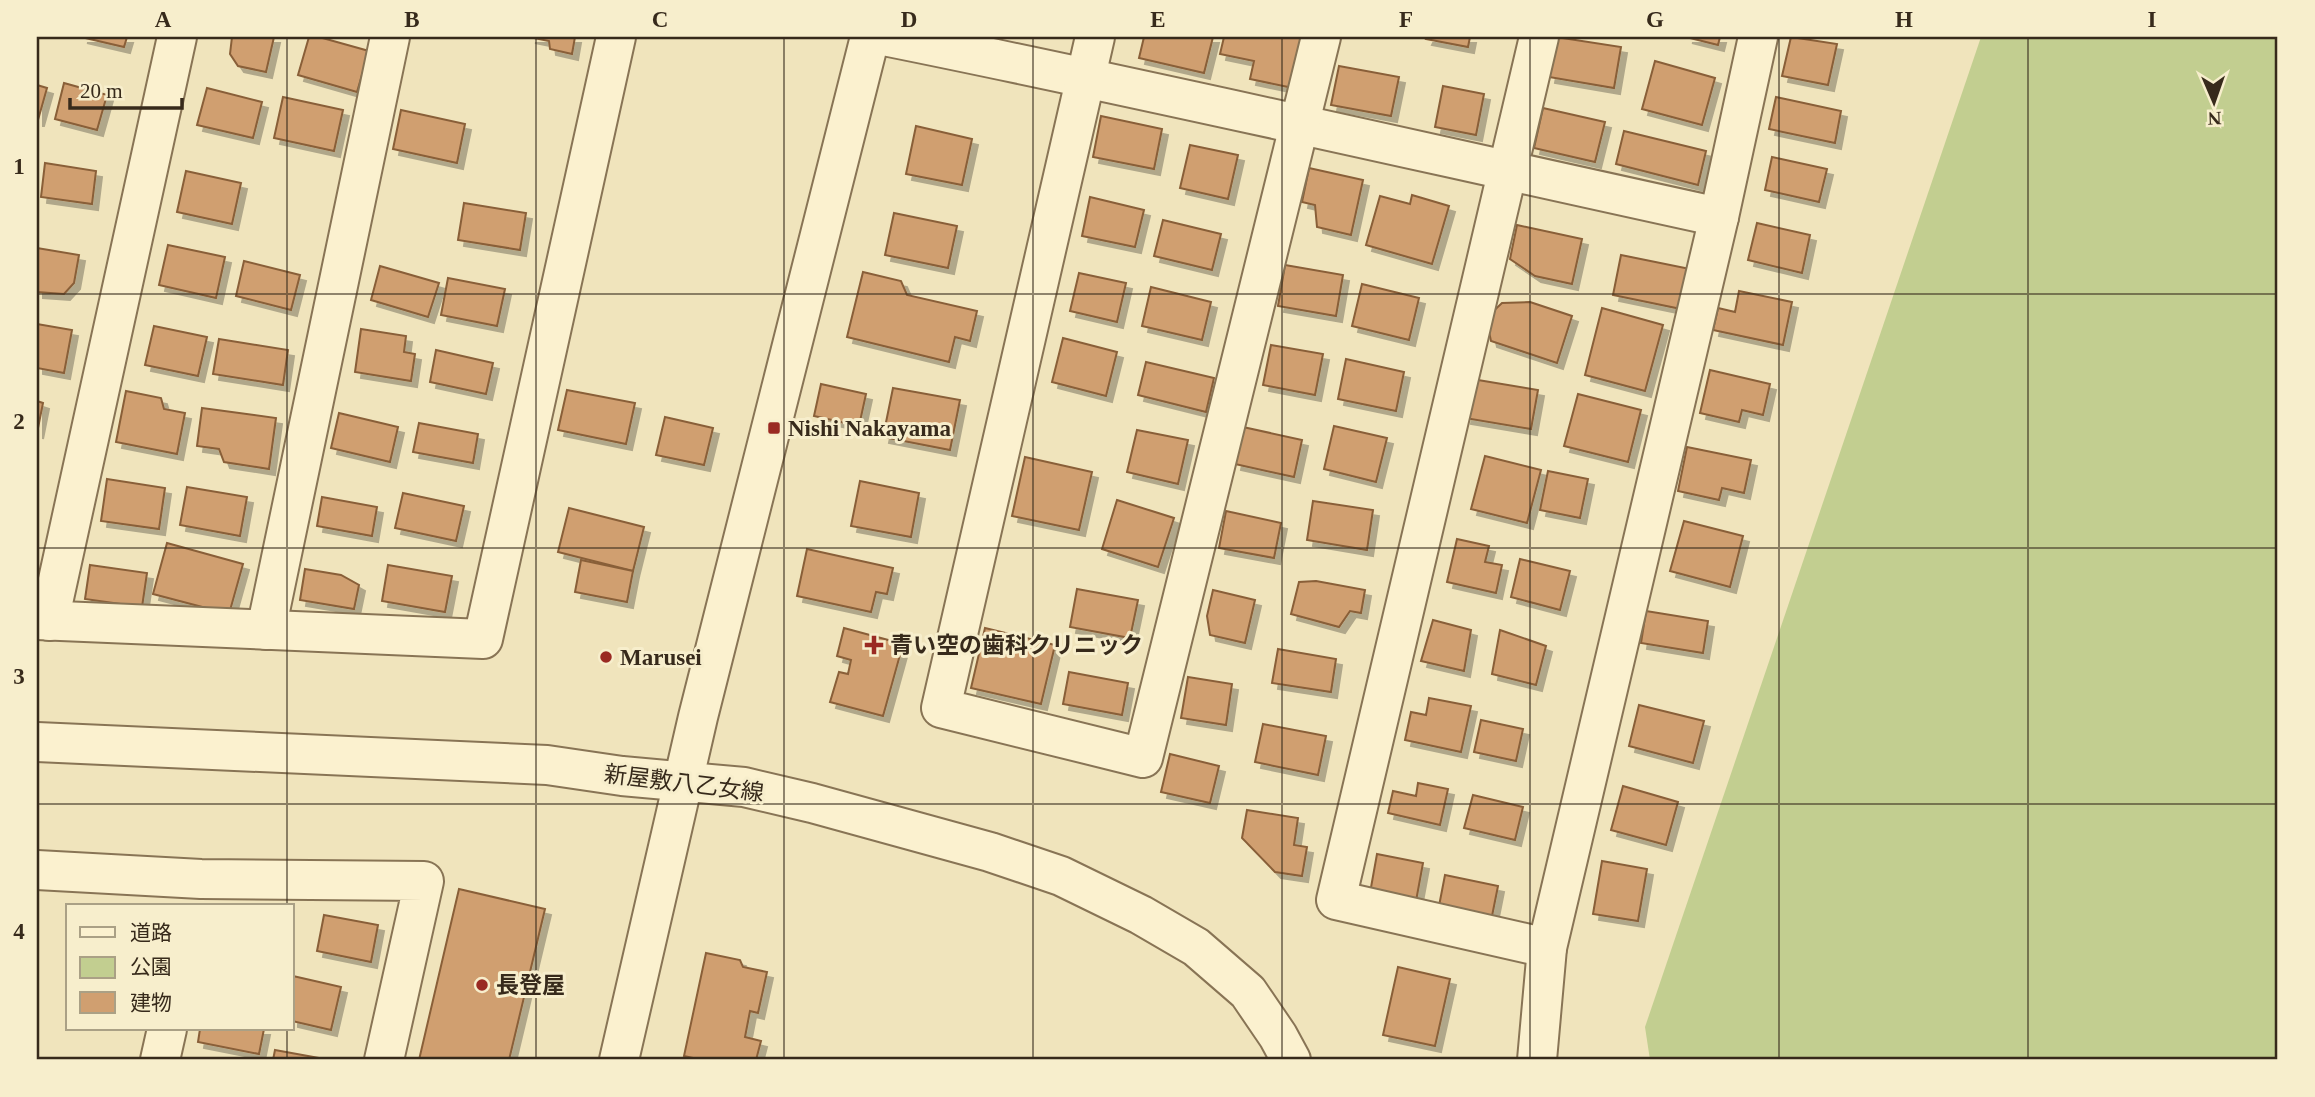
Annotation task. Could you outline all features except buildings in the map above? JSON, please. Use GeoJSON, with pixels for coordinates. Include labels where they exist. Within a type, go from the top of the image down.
{"type":"FeatureCollection","features":[{"type":"Feature","properties":{"kind":"street"},"geometry":{"type":"LineString","coordinates":[[177,37],[43,620],[483,639],[616,37]]}},
{"type":"Feature","properties":{"kind":"street"},"geometry":{"type":"LineString","coordinates":[[266,630],[390,37]]}},
{"type":"Feature","properties":{"kind":"street"},"geometry":{"type":"LineString","coordinates":[[620,1060],[698,717],[870,37]]}},
{"type":"Feature","properties":{"kind":"street"},"geometry":{"type":"LineString","coordinates":[[889,37],[1086,77],[1719,217]]}},
{"type":"Feature","properties":{"kind":"street"},"geometry":{"type":"LineString","coordinates":[[1096,37],[941,708],[1143,758],[1321,37]]}},
{"type":"Feature","properties":{"kind":"street"},"geometry":{"type":"LineString","coordinates":[[1539,37],[1336,900],[1547,948]]}},
{"type":"Feature","properties":{"kind":"street"},"geometry":{"type":"LineString","coordinates":[[1537,1060],[1547,948],[1719,217],[1758,37]]}},
{"type":"Feature","properties":{"kind":"street","name":"新屋敷八乙女線"},"geometry":{"type":"LineString","coordinates":[[37,742],[547,765],[622,776],[744,787],[812,803],[990,852],[1061,876],[1141,915],[1196,947],[1248,992],[1291,1060]]}},
{"type":"Feature","properties":{"kind":"street"},"geometry":{"type":"LineString","coordinates":[[37,870],[198,893],[425,881],[384,1060]]}},
{"type":"Feature","properties":{"kind":"street"},"geometry":{"type":"LineString","coordinates":[[160,1060],[167,1030]]}},
{"type":"Feature","properties":{"kind":"green space"},"geometry":{"type":"Polygon","coordinates":[[[1981,37],[2278,37],[2278,1060],[1650,1060],[1645,1027],[1981,37]]]}},
{"type":"Feature","properties":{"kind":"place","name":"Nishi Nakayama"},"geometry":{"type":"Point","coordinates":[774,428]}},
{"type":"Feature","properties":{"kind":"place","name":"青い空の歯科クリニック"},"geometry":{"type":"Point","coordinates":[874,645]}},
{"type":"Feature","properties":{"kind":"place","name":"Marusei"},"geometry":{"type":"Point","coordinates":[606,657]}},
{"type":"Feature","properties":{"kind":"place","name":"長登屋"},"geometry":{"type":"Point","coordinates":[482,985]}}]}
